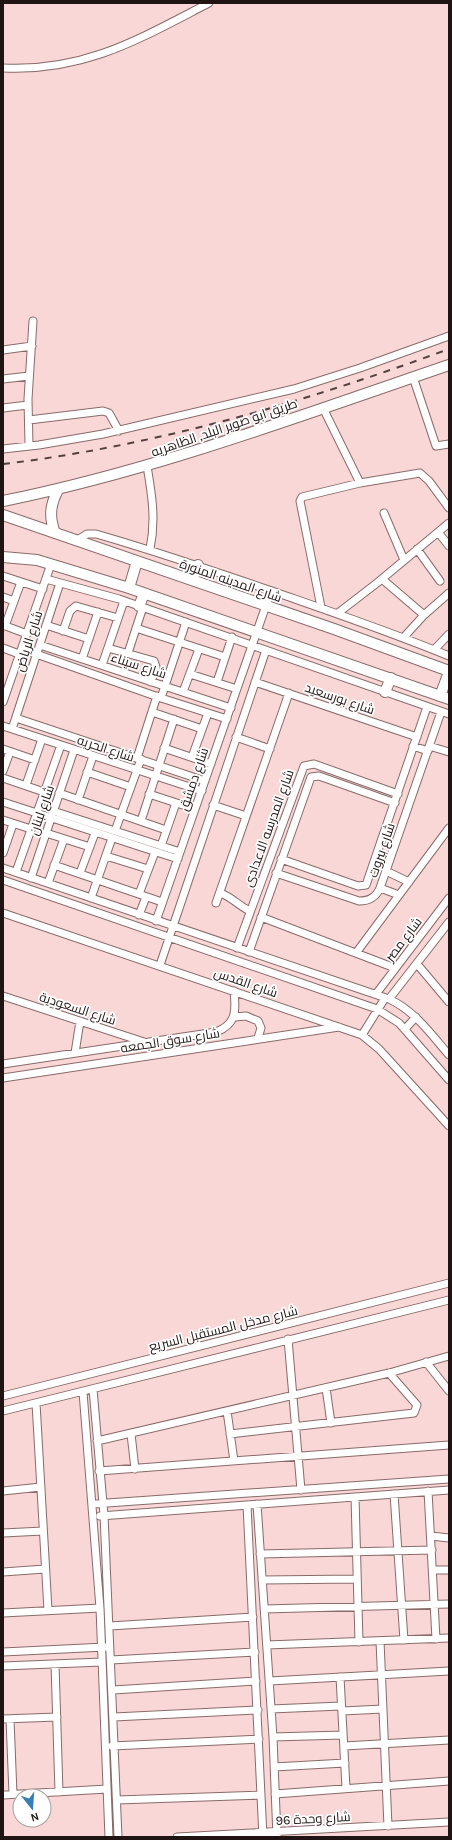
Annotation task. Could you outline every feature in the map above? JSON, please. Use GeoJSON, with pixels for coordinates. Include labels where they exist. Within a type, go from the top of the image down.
{"type":"FeatureCollection","features":[{"type":"Feature","properties":{"kind":"main road","name":"طريق ابو صوير البلد, الظاهريه"},"geometry":{"type":"LineString","coordinates":[[3,501],[58,490],[147,466],[449,365]]}},
{"type":"Feature","properties":{"kind":"main road"},"geometry":{"type":"LineString","coordinates":[[55,533],[51,523],[50,511],[58,490]]}},
{"type":"Feature","properties":{"kind":"main road","name":"شارع المدينه المنورة"},"geometry":{"type":"LineString","coordinates":[[3,515],[266,606],[449,672]]}},
{"type":"Feature","properties":{"kind":"main road"},"geometry":{"type":"LineString","coordinates":[[3,557],[31,559],[128,588],[444,697],[449,672]]}},
{"type":"Feature","properties":{"kind":"main road"},"geometry":{"type":"LineString","coordinates":[[128,588],[137,561]]}},
{"type":"Feature","properties":{"kind":"main road"},"geometry":{"type":"LineString","coordinates":[[192,580],[198,565]]}},
{"type":"Feature","properties":{"kind":"main road"},"geometry":{"type":"LineString","coordinates":[[141,607],[144,594]]}},
{"type":"Feature","properties":{"kind":"main road"},"geometry":{"type":"LineString","coordinates":[[385,692],[391,678]]}},
{"type":"Feature","properties":{"kind":"street"},"geometry":{"type":"LineString","coordinates":[[3,68],[49,68],[103,54],[140,39],[209,3]]}},
{"type":"Feature","properties":{"kind":"street"},"geometry":{"type":"LineString","coordinates":[[29,446],[28,405],[33,321]]}},
{"type":"Feature","properties":{"kind":"street"},"geometry":{"type":"LineString","coordinates":[[3,449],[118,431],[294,389],[360,368],[449,336]]}},
{"type":"Feature","properties":{"kind":"street"},"geometry":{"type":"LineString","coordinates":[[3,350],[32,346]]}},
{"type":"Feature","properties":{"kind":"street"},"geometry":{"type":"LineString","coordinates":[[3,379],[30,376]]}},
{"type":"Feature","properties":{"kind":"street"},"geometry":{"type":"LineString","coordinates":[[413,377],[436,446],[449,444]]}},
{"type":"Feature","properties":{"kind":"street"},"geometry":{"type":"LineString","coordinates":[[3,408],[28,405]]}},
{"type":"Feature","properties":{"kind":"street"},"geometry":{"type":"LineString","coordinates":[[323,408],[360,482]]}},
{"type":"Feature","properties":{"kind":"street"},"geometry":{"type":"LineString","coordinates":[[28,420],[103,411],[109,413],[118,431]]}},
{"type":"Feature","properties":{"kind":"street"},"geometry":{"type":"LineString","coordinates":[[147,466],[154,507],[153,532],[150,549]]}},
{"type":"Feature","properties":{"kind":"street"},"geometry":{"type":"LineString","coordinates":[[321,607],[300,499],[304,496],[360,482],[420,473],[429,481],[449,508]]}},
{"type":"Feature","properties":{"kind":"street"},"geometry":{"type":"LineString","coordinates":[[384,513],[404,560]]}},
{"type":"Feature","properties":{"kind":"street"},"geometry":{"type":"LineString","coordinates":[[338,613],[382,579],[449,523]]}},
{"type":"Feature","properties":{"kind":"street"},"geometry":{"type":"LineString","coordinates":[[438,532],[449,546]]}},
{"type":"Feature","properties":{"kind":"street"},"geometry":{"type":"LineString","coordinates":[[76,541],[87,534],[96,534],[150,549],[338,613],[404,637],[449,656]]}},
{"type":"Feature","properties":{"kind":"street"},"geometry":{"type":"LineString","coordinates":[[417,549],[440,581]]}},
{"type":"Feature","properties":{"kind":"street","name":"شارع الرياض"},"geometry":{"type":"LineString","coordinates":[[3,702],[51,564]]}},
{"type":"Feature","properties":{"kind":"street"},"geometry":{"type":"LineString","coordinates":[[3,576],[43,589]]}},
{"type":"Feature","properties":{"kind":"street"},"geometry":{"type":"LineString","coordinates":[[46,579],[124,601],[232,637],[449,714]]}},
{"type":"Feature","properties":{"kind":"street"},"geometry":{"type":"LineString","coordinates":[[382,579],[424,615]]}},
{"type":"Feature","properties":{"kind":"street"},"geometry":{"type":"LineString","coordinates":[[20,582],[4,625],[27,634]]}},
{"type":"Feature","properties":{"kind":"street","name":"شارع الرياض"},"geometry":{"type":"LineString","coordinates":[[12,729],[60,583]]}},
{"type":"Feature","properties":{"kind":"street","name":"شارع دمشق"},"geometry":{"type":"LineString","coordinates":[[156,921],[271,591]]}},
{"type":"Feature","properties":{"kind":"street"},"geometry":{"type":"LineString","coordinates":[[404,637],[424,615],[449,593]]}},
{"type":"Feature","properties":{"kind":"street"},"geometry":{"type":"LineString","coordinates":[[3,597],[14,601]]}},
{"type":"Feature","properties":{"kind":"street"},"geometry":{"type":"LineString","coordinates":[[102,665],[124,601]]}},
{"type":"Feature","properties":{"kind":"street"},"geometry":{"type":"LineString","coordinates":[[64,631],[74,607],[79,605],[118,618]]}},
{"type":"Feature","properties":{"kind":"street"},"geometry":{"type":"LineString","coordinates":[[128,653],[141,607]]}},
{"type":"Feature","properties":{"kind":"street"},"geometry":{"type":"LineString","coordinates":[[82,659],[98,612]]}},
{"type":"Feature","properties":{"kind":"street"},"geometry":{"type":"LineString","coordinates":[[116,831],[137,770],[152,712],[165,686],[186,622]]}},
{"type":"Feature","properties":{"kind":"street"},"geometry":{"type":"LineString","coordinates":[[46,625],[89,640]]}},
{"type":"Feature","properties":{"kind":"street"},"geometry":{"type":"LineString","coordinates":[[136,628],[225,657]]}},
{"type":"Feature","properties":{"kind":"street"},"geometry":{"type":"LineString","coordinates":[[434,650],[449,634]]}},
{"type":"Feature","properties":{"kind":"street"},"geometry":{"type":"LineString","coordinates":[[216,682],[232,637]]}},
{"type":"Feature","properties":{"kind":"street","name":"شارع سيناء"},"geometry":{"type":"LineString","coordinates":[[40,645],[231,708]]}},
{"type":"Feature","properties":{"kind":"street"},"geometry":{"type":"LineString","coordinates":[[3,648],[21,652]]}},
{"type":"Feature","properties":{"kind":"street"},"geometry":{"type":"LineString","coordinates":[[108,648],[128,653],[155,663],[156,667],[151,682]]}},
{"type":"Feature","properties":{"kind":"street"},"geometry":{"type":"LineString","coordinates":[[184,692],[199,649]]}},
{"type":"Feature","properties":{"kind":"street","name":"شارع دمشق"},"geometry":{"type":"LineString","coordinates":[[160,965],[266,650]]}},
{"type":"Feature","properties":{"kind":"street","name":"شارع سيناء"},"geometry":{"type":"LineString","coordinates":[[21,652],[36,654],[227,719]]}},
{"type":"Feature","properties":{"kind":"street"},"geometry":{"type":"LineString","coordinates":[[122,684],[126,673]]}},
{"type":"Feature","properties":{"kind":"street"},"geometry":{"type":"LineString","coordinates":[[190,674],[237,689]]}},
{"type":"Feature","properties":{"kind":"street","name":"شارع بورسعيد"},"geometry":{"type":"LineString","coordinates":[[255,682],[416,737]]}},
{"type":"Feature","properties":{"kind":"street"},"geometry":{"type":"LineString","coordinates":[[216,904],[289,693]]}},
{"type":"Feature","properties":{"kind":"street","name":"شارع بيروت"},"geometry":{"type":"LineString","coordinates":[[281,859],[361,887],[368,883],[427,707]]}},
{"type":"Feature","properties":{"kind":"street"},"geometry":{"type":"LineString","coordinates":[[152,712],[202,729]]}},
{"type":"Feature","properties":{"kind":"street"},"geometry":{"type":"LineString","coordinates":[[192,757],[208,712]]}},
{"type":"Feature","properties":{"kind":"street","name":"شارع بيروت"},"geometry":{"type":"LineString","coordinates":[[276,873],[359,901],[371,900],[380,888],[441,712]]}},
{"type":"Feature","properties":{"kind":"street","name":"شارع الحريه"},"geometry":{"type":"LineString","coordinates":[[16,718],[205,781]]}},
{"type":"Feature","properties":{"kind":"street"},"geometry":{"type":"LineString","coordinates":[[141,821],[174,720]]}},
{"type":"Feature","properties":{"kind":"street","name":"شارع الحريه"},"geometry":{"type":"LineString","coordinates":[[3,726],[202,792]]}},
{"type":"Feature","properties":{"kind":"street"},"geometry":{"type":"LineString","coordinates":[[236,737],[270,748]]}},
{"type":"Feature","properties":{"kind":"street"},"geometry":{"type":"LineString","coordinates":[[26,785],[42,739]]}},
{"type":"Feature","properties":{"kind":"street"},"geometry":{"type":"LineString","coordinates":[[219,742],[233,747]]}},
{"type":"Feature","properties":{"kind":"street","name":"شارع لبنان"},"geometry":{"type":"LineString","coordinates":[[16,872],[61,745]]}},
{"type":"Feature","properties":{"kind":"street"},"geometry":{"type":"LineString","coordinates":[[413,746],[449,752]]}},
{"type":"Feature","properties":{"kind":"street"},"geometry":{"type":"LineString","coordinates":[[100,758],[104,747]]}},
{"type":"Feature","properties":{"kind":"street"},"geometry":{"type":"LineString","coordinates":[[164,748],[211,764]]}},
{"type":"Feature","properties":{"kind":"street"},"geometry":{"type":"LineString","coordinates":[[3,771],[7,750],[35,760]]}},
{"type":"Feature","properties":{"kind":"street","name":"شارع لبنان"},"geometry":{"type":"LineString","coordinates":[[21,886],[28,877],[46,833],[74,750]]}},
{"type":"Feature","properties":{"kind":"street"},"geometry":{"type":"LineString","coordinates":[[78,800],[92,756]]}},
{"type":"Feature","properties":{"kind":"street","name":"شارع المدرسه الاعدادى"},"geometry":{"type":"LineString","coordinates":[[237,948],[304,766],[314,764],[398,794]]}},
{"type":"Feature","properties":{"kind":"street"},"geometry":{"type":"LineString","coordinates":[[87,772],[131,787]]}},
{"type":"Feature","properties":{"kind":"street","name":"شارع المدرسه الاعدادى"},"geometry":{"type":"LineString","coordinates":[[249,952],[309,779],[313,776],[319,776],[395,803]]}},
{"type":"Feature","properties":{"kind":"street"},"geometry":{"type":"LineString","coordinates":[[3,778],[44,792]]}},
{"type":"Feature","properties":{"kind":"street"},"geometry":{"type":"LineString","coordinates":[[59,794],[166,830]]}},
{"type":"Feature","properties":{"kind":"street"},"geometry":{"type":"LineString","coordinates":[[149,794],[195,810]]}},
{"type":"Feature","properties":{"kind":"street"},"geometry":{"type":"LineString","coordinates":[[3,802],[36,813],[52,815],[116,831],[158,849],[179,856]]}},
{"type":"Feature","properties":{"kind":"street"},"geometry":{"type":"LineString","coordinates":[[139,915],[148,869],[158,849],[176,803]]}},
{"type":"Feature","properties":{"kind":"street"},"geometry":{"type":"LineString","coordinates":[[213,805],[246,816]]}},
{"type":"Feature","properties":{"kind":"street"},"geometry":{"type":"LineString","coordinates":[[52,815],[95,833],[158,849]]}},
{"type":"Feature","properties":{"kind":"street"},"geometry":{"type":"LineString","coordinates":[[390,815],[404,820]]}},
{"type":"Feature","properties":{"kind":"street"},"geometry":{"type":"LineString","coordinates":[[3,820],[31,830]]}},
{"type":"Feature","properties":{"kind":"street"},"geometry":{"type":"LineString","coordinates":[[4,849],[13,824]]}},
{"type":"Feature","properties":{"kind":"street"},"geometry":{"type":"LineString","coordinates":[[356,953],[449,828]]}},
{"type":"Feature","properties":{"kind":"street"},"geometry":{"type":"LineString","coordinates":[[46,833],[90,847]]}},
{"type":"Feature","properties":{"kind":"street"},"geometry":{"type":"LineString","coordinates":[[80,873],[95,833]]}},
{"type":"Feature","properties":{"kind":"street"},"geometry":{"type":"LineString","coordinates":[[91,898],[112,838]]}},
{"type":"Feature","properties":{"kind":"street"},"geometry":{"type":"LineString","coordinates":[[48,883],[64,839]]}},
{"type":"Feature","properties":{"kind":"street"},"geometry":{"type":"LineString","coordinates":[[377,855],[390,859]]}},
{"type":"Feature","properties":{"kind":"street"},"geometry":{"type":"LineString","coordinates":[[106,856],[148,869]]}},
{"type":"Feature","properties":{"kind":"street"},"geometry":{"type":"LineString","coordinates":[[54,865],[162,902]]}},
{"type":"Feature","properties":{"kind":"street"},"geometry":{"type":"LineString","coordinates":[[3,868],[156,921],[376,994],[401,1005],[416,1017],[449,1055]]}},
{"type":"Feature","properties":{"kind":"street"},"geometry":{"type":"LineString","coordinates":[[386,871],[409,882]]}},
{"type":"Feature","properties":{"kind":"street","name":"شارع القدس"},"geometry":{"type":"LineString","coordinates":[[3,880],[377,1009],[392,1018],[405,1029],[449,1080]]}},
{"type":"Feature","properties":{"kind":"street"},"geometry":{"type":"LineString","coordinates":[[380,888],[399,895]]}},
{"type":"Feature","properties":{"kind":"street"},"geometry":{"type":"LineString","coordinates":[[220,893],[230,897],[250,912]]}},
{"type":"Feature","properties":{"kind":"street","name":"شارع مصر"},"geometry":{"type":"LineString","coordinates":[[376,994],[449,898]]}},
{"type":"Feature","properties":{"kind":"street","name":"شارع القدس"},"geometry":{"type":"LineString","coordinates":[[3,913],[160,965],[362,1035],[379,1049],[449,1126]]}},
{"type":"Feature","properties":{"kind":"street"},"geometry":{"type":"LineString","coordinates":[[261,917],[396,968]]}},
{"type":"Feature","properties":{"kind":"street","name":"شارع مصر"},"geometry":{"type":"LineString","coordinates":[[362,1035],[377,1009],[417,964],[449,922]]}},
{"type":"Feature","properties":{"kind":"street"},"geometry":{"type":"LineString","coordinates":[[417,964],[449,1002]]}},
{"type":"Feature","properties":{"kind":"street","name":"شارع سوق الجمعه"},"geometry":{"type":"LineString","coordinates":[[3,1064],[216,1032],[232,1022],[235,1017],[236,1007],[234,991]]}},
{"type":"Feature","properties":{"kind":"street","name":"شارع السعودية"},"geometry":{"type":"LineString","coordinates":[[3,996],[146,1043]]}},
{"type":"Feature","properties":{"kind":"street"},"geometry":{"type":"LineString","coordinates":[[235,1017],[246,1016],[258,1021],[261,1028],[258,1038]]}},
{"type":"Feature","properties":{"kind":"street"},"geometry":{"type":"LineString","coordinates":[[405,1029],[416,1017]]}},
{"type":"Feature","properties":{"kind":"street"},"geometry":{"type":"LineString","coordinates":[[76,1053],[80,1021]]}},
{"type":"Feature","properties":{"kind":"street","name":"شارع سوق الجمعه"},"geometry":{"type":"LineString","coordinates":[[3,1078],[258,1038],[341,1027]]}},
{"type":"Feature","properties":{"kind":"street","name":"شارع مدخل المستقبل السريع"},"geometry":{"type":"LineString","coordinates":[[3,1396],[449,1283]]}},
{"type":"Feature","properties":{"kind":"street","name":"شارع مدخل المستقبل السريع"},"geometry":{"type":"LineString","coordinates":[[3,1411],[449,1300]]}},
{"type":"Feature","properties":{"kind":"street"},"geometry":{"type":"LineString","coordinates":[[288,1339],[301,1490]]}},
{"type":"Feature","properties":{"kind":"street"},"geometry":{"type":"LineString","coordinates":[[97,1441],[389,1373],[449,1356]]}},
{"type":"Feature","properties":{"kind":"street"},"geometry":{"type":"LineString","coordinates":[[426,1362],[449,1391]]}},
{"type":"Feature","properties":{"kind":"street"},"geometry":{"type":"LineString","coordinates":[[230,1434],[414,1413],[417,1405],[389,1373]]}},
{"type":"Feature","properties":{"kind":"street"},"geometry":{"type":"LineString","coordinates":[[83,1376],[88,1390],[97,1441],[104,1515],[113,1690],[118,1837]]}},
{"type":"Feature","properties":{"kind":"street"},"geometry":{"type":"LineString","coordinates":[[326,1388],[331,1423]]}},
{"type":"Feature","properties":{"kind":"street"},"geometry":{"type":"LineString","coordinates":[[88,1390],[93,1504],[100,1608],[109,1837]]}},
{"type":"Feature","properties":{"kind":"street"},"geometry":{"type":"LineString","coordinates":[[36,1403],[48,1610]]}},
{"type":"Feature","properties":{"kind":"street"},"geometry":{"type":"LineString","coordinates":[[226,1411],[234,1461]]}},
{"type":"Feature","properties":{"kind":"street"},"geometry":{"type":"LineString","coordinates":[[131,1434],[135,1469]]}},
{"type":"Feature","properties":{"kind":"street"},"geometry":{"type":"LineString","coordinates":[[99,1471],[449,1445]]}},
{"type":"Feature","properties":{"kind":"street"},"geometry":{"type":"LineString","coordinates":[[93,1504],[449,1479]]}},
{"type":"Feature","properties":{"kind":"street"},"geometry":{"type":"LineString","coordinates":[[417,1482],[418,1492]]}},
{"type":"Feature","properties":{"kind":"street"},"geometry":{"type":"LineString","coordinates":[[3,1491],[41,1487]]}},
{"type":"Feature","properties":{"kind":"street"},"geometry":{"type":"LineString","coordinates":[[94,1516],[449,1490]]}},
{"type":"Feature","properties":{"kind":"street"},"geometry":{"type":"LineString","coordinates":[[428,1492],[436,1639]]}},
{"type":"Feature","properties":{"kind":"street"},"geometry":{"type":"LineString","coordinates":[[394,1494],[404,1640]]}},
{"type":"Feature","properties":{"kind":"street"},"geometry":{"type":"LineString","coordinates":[[355,1497],[359,1642]]}},
{"type":"Feature","properties":{"kind":"street"},"geometry":{"type":"LineString","coordinates":[[179,1498],[180,1509]]}},
{"type":"Feature","properties":{"kind":"street"},"geometry":{"type":"LineString","coordinates":[[257,1504],[270,1682],[277,1834]]}},
{"type":"Feature","properties":{"kind":"street"},"geometry":{"type":"LineString","coordinates":[[247,1505],[258,1710],[262,1835]]}},
{"type":"Feature","properties":{"kind":"street"},"geometry":{"type":"LineString","coordinates":[[3,1533],[43,1531]]}},
{"type":"Feature","properties":{"kind":"street"},"geometry":{"type":"LineString","coordinates":[[431,1536],[449,1538]]}},
{"type":"Feature","properties":{"kind":"street"},"geometry":{"type":"LineString","coordinates":[[260,1554],[432,1550]]}},
{"type":"Feature","properties":{"kind":"street"},"geometry":{"type":"LineString","coordinates":[[3,1572],[45,1569]]}},
{"type":"Feature","properties":{"kind":"street"},"geometry":{"type":"LineString","coordinates":[[433,1570],[449,1570]]}},
{"type":"Feature","properties":{"kind":"street"},"geometry":{"type":"LineString","coordinates":[[262,1580],[357,1579]]}},
{"type":"Feature","properties":{"kind":"street"},"geometry":{"type":"LineString","coordinates":[[264,1609],[449,1604]]}},
{"type":"Feature","properties":{"kind":"street"},"geometry":{"type":"LineString","coordinates":[[3,1613],[100,1608]]}},
{"type":"Feature","properties":{"kind":"street"},"geometry":{"type":"LineString","coordinates":[[110,1626],[253,1617]]}},
{"type":"Feature","properties":{"kind":"street"},"geometry":{"type":"LineString","coordinates":[[267,1645],[449,1638]]}},
{"type":"Feature","properties":{"kind":"street"},"geometry":{"type":"LineString","coordinates":[[380,1641],[388,1826]]}},
{"type":"Feature","properties":{"kind":"street"},"geometry":{"type":"LineString","coordinates":[[3,1652],[111,1647]]}},
{"type":"Feature","properties":{"kind":"street"},"geometry":{"type":"LineString","coordinates":[[111,1660],[255,1652]]}},
{"type":"Feature","properties":{"kind":"street"},"geometry":{"type":"LineString","coordinates":[[3,1666],[102,1662]]}},
{"type":"Feature","properties":{"kind":"street"},"geometry":{"type":"LineString","coordinates":[[55,1664],[59,1792]]}},
{"type":"Feature","properties":{"kind":"street"},"geometry":{"type":"LineString","coordinates":[[270,1682],[449,1671]]}},
{"type":"Feature","properties":{"kind":"street"},"geometry":{"type":"LineString","coordinates":[[340,1677],[346,1788]]}},
{"type":"Feature","properties":{"kind":"street"},"geometry":{"type":"LineString","coordinates":[[113,1690],[256,1681]]}},
{"type":"Feature","properties":{"kind":"street"},"geometry":{"type":"LineString","coordinates":[[271,1709],[383,1708]]}},
{"type":"Feature","properties":{"kind":"street"},"geometry":{"type":"LineString","coordinates":[[114,1717],[258,1710]]}},
{"type":"Feature","properties":{"kind":"street"},"geometry":{"type":"LineString","coordinates":[[12,1788],[6,1719],[57,1717]]}},
{"type":"Feature","properties":{"kind":"street"},"geometry":{"type":"LineString","coordinates":[[273,1737],[343,1735]]}},
{"type":"Feature","properties":{"kind":"street"},"geometry":{"type":"LineString","coordinates":[[105,1746],[259,1739]]}},
{"type":"Feature","properties":{"kind":"street"},"geometry":{"type":"LineString","coordinates":[[344,1746],[449,1740]]}},
{"type":"Feature","properties":{"kind":"street"},"geometry":{"type":"LineString","coordinates":[[260,1756],[274,1755]]}},
{"type":"Feature","properties":{"kind":"street"},"geometry":{"type":"LineString","coordinates":[[274,1767],[345,1764]]}},
{"type":"Feature","properties":{"kind":"street"},"geometry":{"type":"LineString","coordinates":[[275,1794],[449,1781]]}},
{"type":"Feature","properties":{"kind":"street"},"geometry":{"type":"LineString","coordinates":[[52,1792],[107,1789]]}},
{"type":"Feature","properties":{"kind":"street"},"geometry":{"type":"LineString","coordinates":[[117,1800],[261,1795]]}},
{"type":"Feature","properties":{"kind":"street","name":"شارع وحدة 96"},"geometry":{"type":"LineString","coordinates":[[177,1837],[262,1835],[449,1822]]}},
{"type":"Feature","properties":{"kind":"railway"},"geometry":{"type":"LineString","coordinates":[[3,464],[117,446],[229,420],[340,387],[449,349]]}}]}
